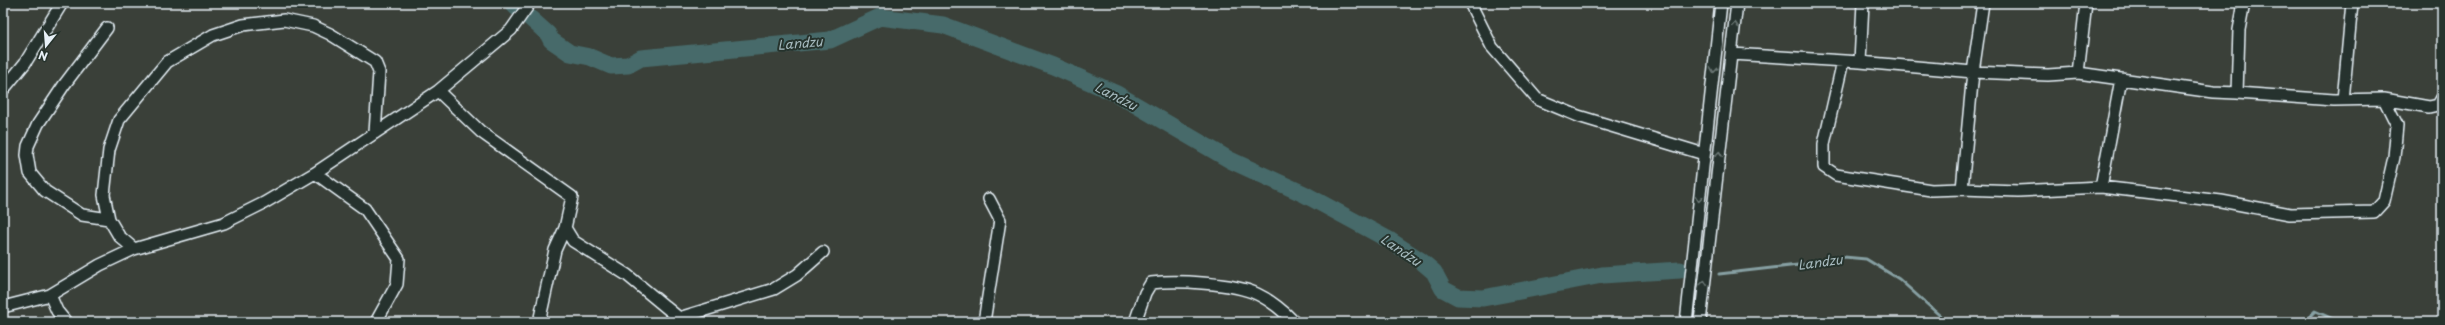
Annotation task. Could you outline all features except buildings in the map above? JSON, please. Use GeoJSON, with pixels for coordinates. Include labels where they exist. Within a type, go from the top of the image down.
{"type":"FeatureCollection","features":[{"type":"Feature","properties":{"kind":"street"},"geometry":{"type":"LineString","coordinates":[[3,90],[25,63],[62,3]]}},
{"type":"Feature","properties":{"kind":"street"},"geometry":{"type":"LineString","coordinates":[[3,307],[50,295],[100,265],[134,250],[224,223],[315,173],[438,91],[511,30],[530,3]]}},
{"type":"Feature","properties":{"kind":"street"},"geometry":{"type":"LineString","coordinates":[[1470,3],[1492,47],[1537,98],[1578,116],[1704,154]]}},
{"type":"Feature","properties":{"kind":"street"},"geometry":{"type":"LineString","coordinates":[[1686,322],[1721,3]]}},
{"type":"Feature","properties":{"kind":"street"},"geometry":{"type":"LineString","coordinates":[[1700,322],[1737,3]]}},
{"type":"Feature","properties":{"kind":"street"},"geometry":{"type":"LineString","coordinates":[[1860,62],[1863,3]]}},
{"type":"Feature","properties":{"kind":"street"},"geometry":{"type":"LineString","coordinates":[[1962,189],[1973,72],[1983,3]]}},
{"type":"Feature","properties":{"kind":"street"},"geometry":{"type":"LineString","coordinates":[[2078,73],[2086,3]]}},
{"type":"Feature","properties":{"kind":"street"},"geometry":{"type":"LineString","coordinates":[[2237,93],[2239,30],[2244,3]]}},
{"type":"Feature","properties":{"kind":"street"},"geometry":{"type":"LineString","coordinates":[[2343,100],[2352,3]]}},
{"type":"Feature","properties":{"kind":"street"},"geometry":{"type":"LineString","coordinates":[[134,250],[119,236],[109,219],[104,195],[110,150],[119,120],[168,62],[213,35],[243,25],[284,20],[313,26],[375,62],[379,72],[375,133]]}},
{"type":"Feature","properties":{"kind":"street"},"geometry":{"type":"LineString","coordinates":[[108,28],[64,85],[38,124],[28,146],[27,155],[30,173],[45,191],[82,215],[109,219]]}},
{"type":"Feature","properties":{"kind":"street"},"geometry":{"type":"LineString","coordinates":[[1732,54],[1860,62],[1973,72],[2048,75],[2078,73],[2213,92],[2343,100],[2384,98],[2429,107],[2438,105],[2442,98]]}},
{"type":"Feature","properties":{"kind":"street"},"geometry":{"type":"LineString","coordinates":[[1843,61],[1824,144],[1822,163],[1828,172],[1851,178],[1931,190],[1962,189],[2018,191],[2102,187],[2221,200],[2290,214],[2374,212],[2384,201],[2394,157],[2397,125],[2384,98]]}},
{"type":"Feature","properties":{"kind":"street"},"geometry":{"type":"LineString","coordinates":[[2102,187],[2121,79]]}},
{"type":"Feature","properties":{"kind":"street"},"geometry":{"type":"LineString","coordinates":[[438,91],[481,132],[572,197],[565,228],[555,250],[539,322]]}},
{"type":"Feature","properties":{"kind":"street"},"geometry":{"type":"LineString","coordinates":[[315,173],[365,208],[399,259],[397,284],[376,322]]}},
{"type":"Feature","properties":{"kind":"street"},"geometry":{"type":"LineString","coordinates":[[984,322],[1000,220],[989,199]]}},
{"type":"Feature","properties":{"kind":"street"},"geometry":{"type":"LineString","coordinates":[[565,228],[573,241],[627,275],[679,320],[774,289],[797,275],[823,252]]}},
{"type":"Feature","properties":{"kind":"street"},"geometry":{"type":"LineString","coordinates":[[1135,322],[1145,293],[1151,283],[1163,282],[1213,284],[1257,294],[1294,322]]}},
{"type":"Feature","properties":{"kind":"street"},"geometry":{"type":"LineString","coordinates":[[50,295],[57,311],[66,322]]}},
{"type":"Feature","properties":{"kind":"waterway","name":"Landzu"},"geometry":{"type":"LineString","coordinates":[[512,3],[517,8]]}},
{"type":"Feature","properties":{"kind":"waterway","name":"Landzu"},"geometry":{"type":"LineString","coordinates":[[530,18],[548,34],[551,40],[570,53],[590,57],[611,66],[628,65],[641,58],[830,40],[880,17],[943,25],[1053,66],[1117,94],[1230,160],[1304,194],[1391,241],[1420,260],[1434,272],[1443,289],[1458,297],[1483,298],[1602,275],[1680,270]]}},
{"type":"Feature","properties":{"kind":"waterway","name":"Landzu"},"geometry":{"type":"LineString","coordinates":[[1719,274],[1816,263],[1844,257],[1866,259],[1899,279],[1947,322]]}},
{"type":"Feature","properties":{"kind":"waterway","name":"Landzu"},"geometry":{"type":"LineString","coordinates":[[2304,322],[2315,311],[2340,322]]}}]}
